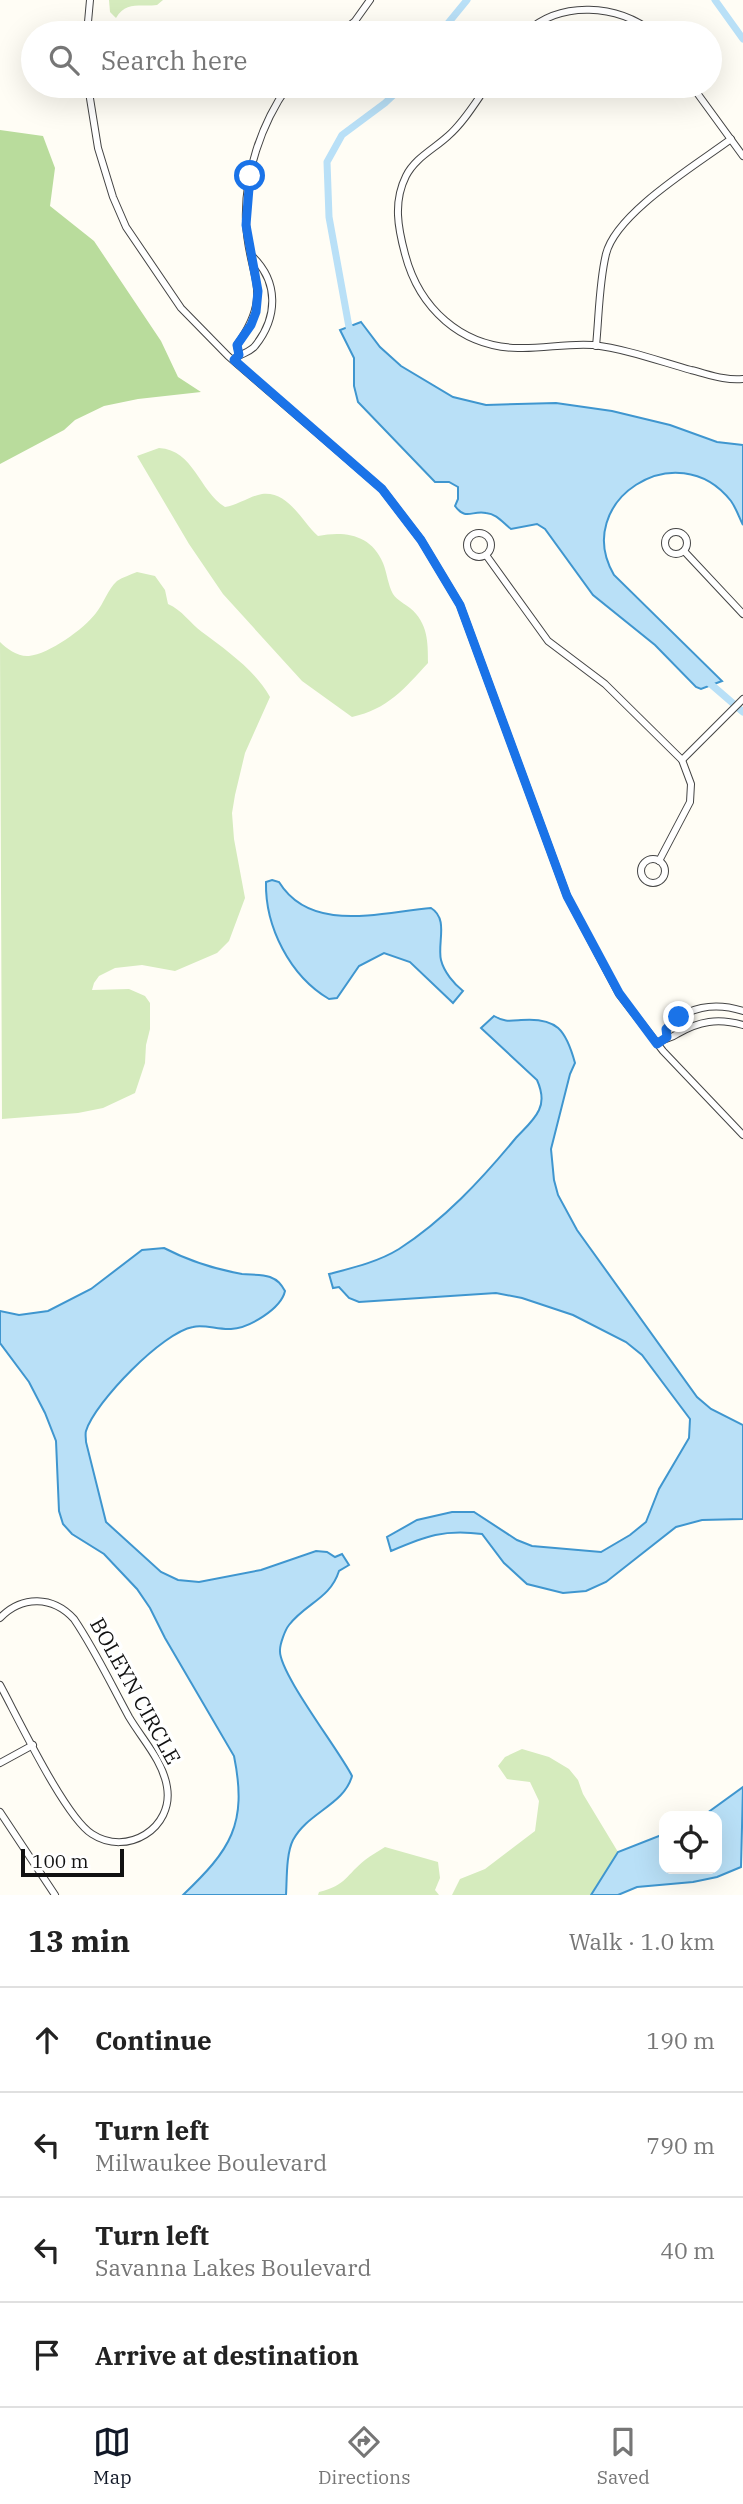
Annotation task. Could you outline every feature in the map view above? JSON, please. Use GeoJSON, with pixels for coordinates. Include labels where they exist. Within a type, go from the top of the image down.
{"type":"FeatureCollection","features":[{"type":"Feature","properties":{"kind":"street"},"geometry":{"type":"LineString","coordinates":[[88,21],[90,0]]}},
{"type":"Feature","properties":{"kind":"street"},"geometry":{"type":"LineString","coordinates":[[355,21],[370,0]]}},
{"type":"Feature","properties":{"kind":"street"},"geometry":{"type":"LineString","coordinates":[[604,8],[605,0]]}},
{"type":"Feature","properties":{"kind":"street"},"geometry":{"type":"LineString","coordinates":[[544,21],[559,12],[604,8],[634,21]]}},
{"type":"Feature","properties":{"kind":"street"},"geometry":{"type":"LineString","coordinates":[[90,98],[98,148],[113,197],[126,227],[181,308],[382,489],[421,540],[460,605],[567,896],[619,993],[657,1044],[743,1135]]}},
{"type":"Feature","properties":{"kind":"street"},"geometry":{"type":"LineString","coordinates":[[236,358],[237,345],[251,325],[256,312],[258,291],[246,211],[251,168],[270,116],[281,98]]}},
{"type":"Feature","properties":{"kind":"street"},"geometry":{"type":"LineString","coordinates":[[478,98],[460,124],[413,165],[403,184],[397,210],[409,272],[434,311],[459,332],[496,346],[596,346],[711,375],[743,379]]}},
{"type":"Feature","properties":{"kind":"street"},"geometry":{"type":"LineString","coordinates":[[701,98],[743,156]]}},
{"type":"Feature","properties":{"kind":"street"},"geometry":{"type":"LineString","coordinates":[[596,346],[606,253],[619,229],[634,211],[731,139]]}},
{"type":"Feature","properties":{"kind":"street"},"geometry":{"type":"LineString","coordinates":[[236,358],[254,347],[270,315],[273,295],[264,267],[251,255]]}},
{"type":"Feature","properties":{"kind":"street"},"geometry":{"type":"LineString","coordinates":[[256,312],[270,315]]}},
{"type":"Feature","properties":{"kind":"street"},"geometry":{"type":"LineString","coordinates":[[477,533],[488,537],[491,548],[486,555],[475,557],[468,552],[466,544],[470,536],[477,533]]}},
{"type":"Feature","properties":{"kind":"street"},"geometry":{"type":"LineString","coordinates":[[684,551],[743,614]]}},
{"type":"Feature","properties":{"kind":"street"},"geometry":{"type":"LineString","coordinates":[[486,555],[548,641],[605,684],[682,760],[691,784],[690,802],[659,861]]}},
{"type":"Feature","properties":{"kind":"street"},"geometry":{"type":"LineString","coordinates":[[682,760],[743,699]]}},
{"type":"Feature","properties":{"kind":"street"},"geometry":{"type":"LineString","coordinates":[[667,1037],[666,1029],[687,1012],[710,1007],[739,1010],[732,1022]]}},
{"type":"Feature","properties":{"kind":"street"},"geometry":{"type":"LineString","coordinates":[[657,1044],[700,1023],[732,1022],[743,1025]]}},
{"type":"Feature","properties":{"kind":"street","name":"BOLEYN CIRCLE"},"geometry":{"type":"LineString","coordinates":[[0,1618],[16,1605],[33,1601],[60,1607],[75,1619],[162,1769],[168,1797],[162,1817],[150,1831],[136,1839],[115,1843],[95,1836],[81,1824],[0,1685]]}},
{"type":"Feature","properties":{"kind":"street"},"geometry":{"type":"LineString","coordinates":[[0,1763],[33,1745]]}},
{"type":"Feature","properties":{"kind":"street"},"geometry":{"type":"LineString","coordinates":[[0,1812],[55,1895]]}},
{"type":"Feature","properties":{"kind":"green space"},"geometry":{"type":"Polygon","coordinates":[[[109,0],[163,0],[157,5],[129,7],[116,18],[110,12],[109,0]]]}},
{"type":"Feature","properties":{"kind":"green space"},"geometry":{"type":"Polygon","coordinates":[[[0,130],[43,136],[55,168],[50,206],[94,241],[161,341],[178,377],[201,392],[104,406],[0,464],[0,130]]]}},
{"type":"Feature","properties":{"kind":"green space"},"geometry":{"type":"Polygon","coordinates":[[[159,448],[171,450],[188,463],[216,500],[225,507],[257,495],[271,494],[280,497],[294,508],[318,536],[337,534],[364,540],[378,553],[393,594],[416,614],[424,626],[428,663],[386,703],[352,717],[302,681],[223,594],[189,544],[137,456],[159,448]]]}},
{"type":"Feature","properties":{"kind":"green space"},"geometry":{"type":"Polygon","coordinates":[[[137,572],[155,576],[165,590],[168,604],[239,661],[270,697],[245,753],[232,813],[245,898],[229,941],[217,953],[175,971],[142,965],[115,968],[99,976],[94,983],[92,990],[129,989],[145,996],[150,1003],[150,1029],[145,1063],[135,1093],[103,1108],[78,1113],[2,1119],[0,642],[21,655],[29,656],[46,651],[75,633],[90,619],[117,581],[137,572]]]}},
{"type":"Feature","properties":{"kind":"green space"},"geometry":{"type":"Polygon","coordinates":[[[522,1749],[549,1757],[569,1769],[578,1780],[583,1794],[618,1852],[591,1895],[452,1895],[460,1879],[485,1869],[535,1831],[539,1801],[530,1782],[507,1779],[498,1766],[505,1757],[522,1749]]]}},
{"type":"Feature","properties":{"kind":"green space"},"geometry":{"type":"Polygon","coordinates":[[[385,1847],[438,1862],[440,1878],[435,1890],[439,1895],[318,1895],[319,1892],[341,1883],[365,1860],[385,1847]]]}},
{"type":"Feature","properties":{"kind":"water"},"geometry":{"type":"Polygon","coordinates":[[[361,322],[380,347],[401,366],[453,397],[486,405],[556,403],[612,411],[670,425],[717,442],[743,445],[743,525],[731,501],[709,481],[684,473],[659,475],[636,485],[618,501],[607,523],[604,548],[614,575],[722,681],[701,689],[696,687],[655,645],[593,595],[545,529],[537,524],[511,529],[490,514],[466,514],[459,510],[455,506],[458,487],[449,482],[435,482],[358,402],[354,386],[354,358],[340,330],[361,322]]]}},
{"type":"Feature","properties":{"kind":"water"},"geometry":{"type":"Polygon","coordinates":[[[266,882],[279,882],[293,898],[309,909],[328,914],[369,915],[431,908],[440,918],[442,964],[463,991],[453,1003],[410,962],[384,953],[359,966],[337,998],[329,999],[303,977],[282,949],[275,933],[267,899],[266,882]]]}},
{"type":"Feature","properties":{"kind":"water"},"geometry":{"type":"Polygon","coordinates":[[[494,1016],[507,1021],[533,1020],[552,1024],[568,1042],[575,1063],[551,1149],[558,1195],[577,1230],[697,1397],[711,1409],[743,1425],[743,1519],[702,1520],[676,1527],[606,1582],[586,1591],[563,1593],[527,1584],[504,1563],[482,1534],[457,1532],[435,1535],[391,1551],[387,1537],[417,1520],[452,1512],[474,1512],[517,1540],[532,1546],[601,1552],[630,1535],[646,1522],[659,1489],[689,1438],[690,1419],[642,1355],[626,1342],[573,1315],[522,1298],[496,1293],[359,1302],[349,1298],[339,1287],[333,1288],[329,1274],[382,1258],[416,1238],[475,1184],[537,1114],[542,1098],[537,1080],[481,1028],[494,1016]]]}},
{"type":"Feature","properties":{"kind":"water"},"geometry":{"type":"Polygon","coordinates":[[[164,1248],[212,1267],[270,1277],[279,1282],[285,1291],[271,1311],[246,1325],[231,1329],[197,1326],[165,1341],[148,1354],[102,1403],[86,1431],[86,1442],[106,1522],[161,1572],[178,1580],[199,1582],[261,1570],[316,1551],[327,1552],[335,1557],[342,1554],[349,1565],[339,1571],[324,1595],[289,1625],[280,1647],[282,1661],[298,1693],[352,1776],[342,1794],[307,1822],[293,1840],[288,1859],[286,1895],[183,1895],[213,1864],[231,1834],[239,1800],[234,1756],[137,1589],[104,1554],[72,1534],[63,1524],[59,1511],[56,1441],[29,1382],[0,1343],[0,1311],[19,1315],[48,1311],[91,1289],[142,1250],[164,1248]]]}},
{"type":"Feature","properties":{"kind":"water"},"geometry":{"type":"Polygon","coordinates":[[[743,1787],[741,1867],[717,1877],[693,1882],[637,1887],[618,1895],[591,1895],[618,1852],[659,1836],[659,1874],[722,1874],[722,1811],[710,1811],[743,1787]]]}},
{"type":"Feature","properties":{"kind":"waterway"},"geometry":{"type":"LineString","coordinates":[[450,21],[467,0]]}},
{"type":"Feature","properties":{"kind":"waterway"},"geometry":{"type":"LineString","coordinates":[[715,0],[743,39]]}},
{"type":"Feature","properties":{"kind":"waterway"},"geometry":{"type":"LineString","coordinates":[[354,332],[349,327],[329,217],[327,162],[342,135],[390,98]]}},
{"type":"Feature","properties":{"kind":"waterway"},"geometry":{"type":"LineString","coordinates":[[706,680],[743,712]]}},
{"type":"Feature","properties":{"kind":"route"},"geometry":{"type":"LineString","coordinates":[[250,176],[246,225],[258,291],[256,312],[251,325],[237,345],[239,355],[234,360],[382,489],[421,540],[460,605],[567,896],[619,993],[657,1044],[667,1037],[666,1029],[679,1017]]}}]}
